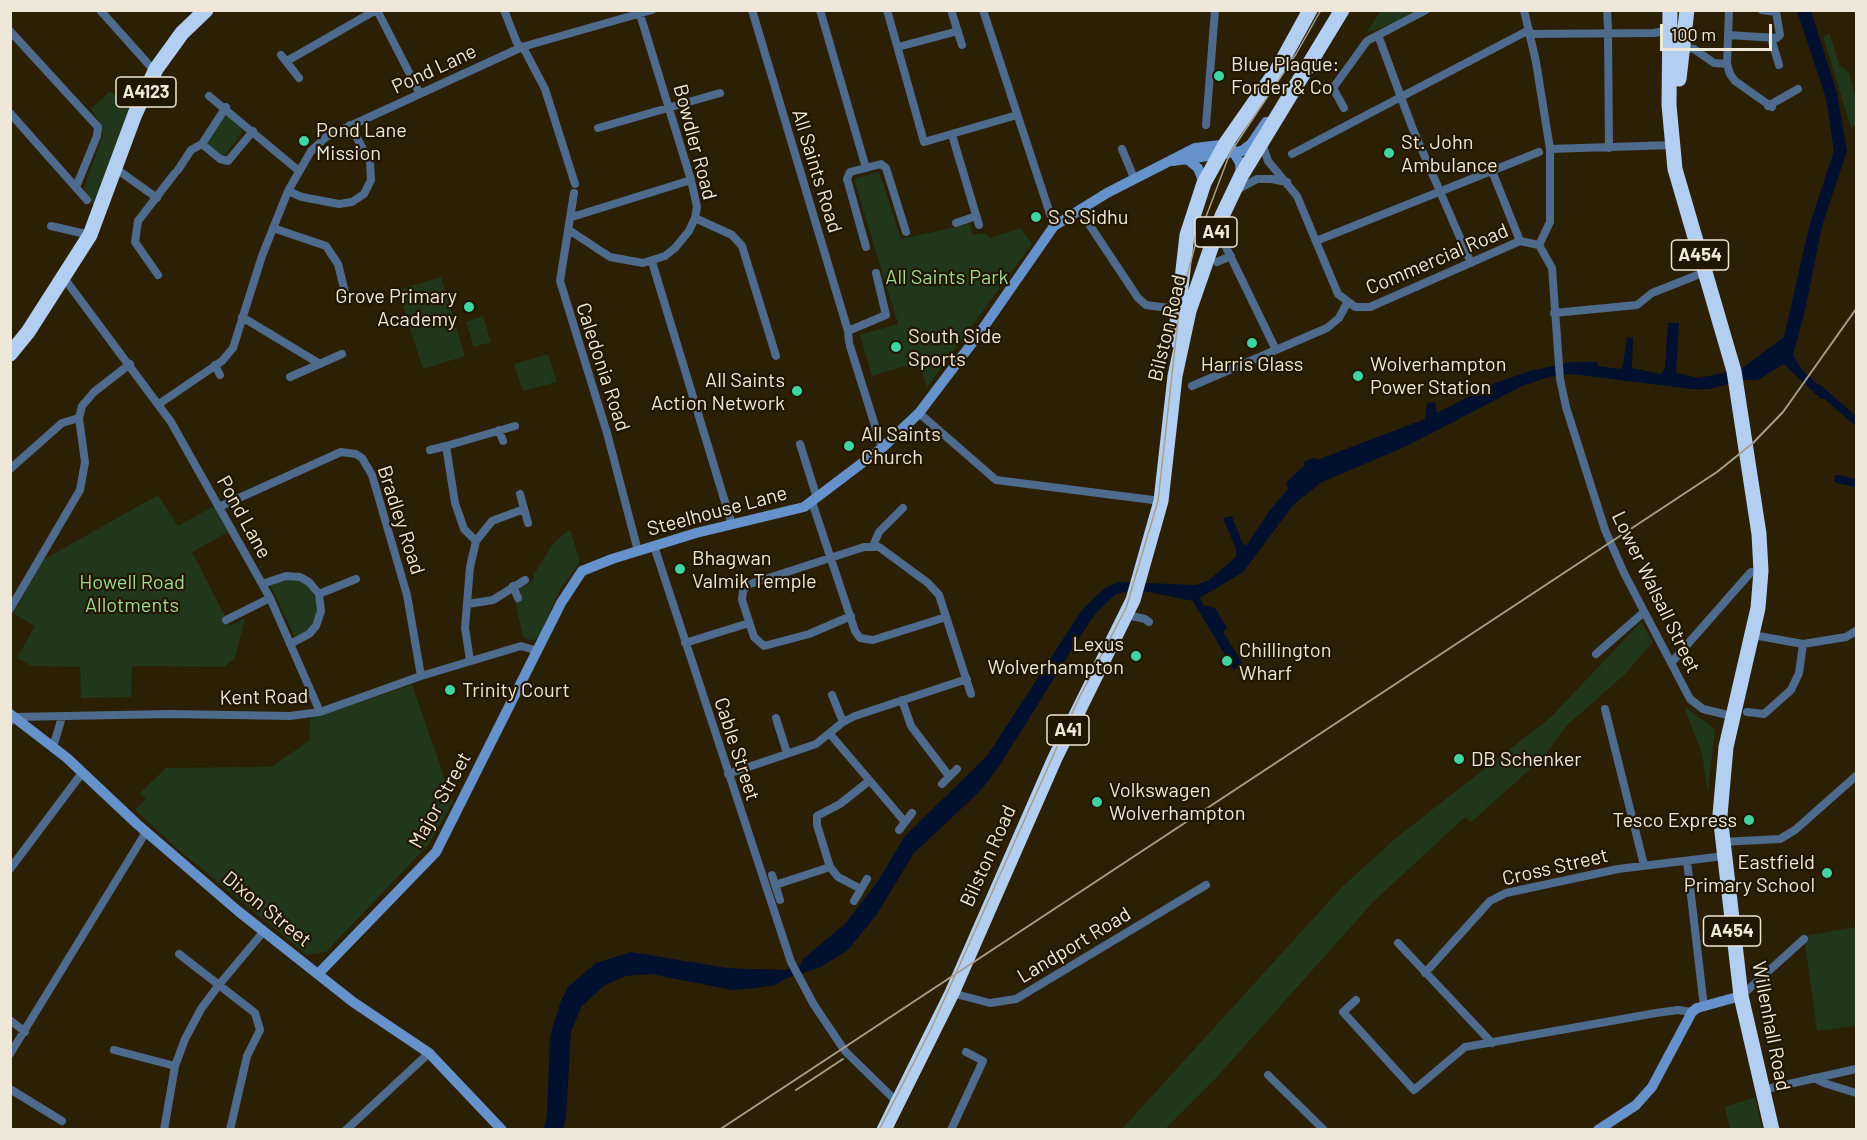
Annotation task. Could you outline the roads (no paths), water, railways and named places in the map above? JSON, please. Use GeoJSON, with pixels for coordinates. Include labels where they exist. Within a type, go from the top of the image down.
{"type":"FeatureCollection","features":[{"type":"Feature","properties":{"kind":"highway","name":"A4123"},"geometry":{"type":"LineString","coordinates":[[10,354],[64,278],[90,235],[107,187],[156,69],[182,33],[206,10]]}},
{"type":"Feature","properties":{"kind":"highway","name":"Bilston Road"},"geometry":{"type":"LineString","coordinates":[[884,1130],[952,993],[1055,758],[1133,600],[1161,501],[1175,376],[1177,309],[1187,235],[1204,183],[1277,70],[1310,10]]}},
{"type":"Feature","properties":{"kind":"highway","name":"Bilston Road"},"geometry":{"type":"LineString","coordinates":[[1175,376],[1196,285],[1231,195],[1342,10]]}},
{"type":"Feature","properties":{"kind":"highway","name":"A454"},"geometry":{"type":"LineString","coordinates":[[1670,10],[1674,41],[1671,145],[1680,189],[1734,371],[1759,534],[1761,570],[1740,714]]}},
{"type":"Feature","properties":{"kind":"highway"},"geometry":{"type":"LineString","coordinates":[[1674,41],[1677,10]]}},
{"type":"Feature","properties":{"kind":"highway","name":"A454"},"geometry":{"type":"LineString","coordinates":[[1674,41],[1687,10]]}},
{"type":"Feature","properties":{"kind":"highway","name":"Willenhall Road"},"geometry":{"type":"LineString","coordinates":[[1740,714],[1721,786],[1723,849],[1741,996],[1772,1130]]}},
{"type":"Feature","properties":{"kind":"street"},"geometry":{"type":"LineString","coordinates":[[100,10],[150,66]]}},
{"type":"Feature","properties":{"kind":"street"},"geometry":{"type":"LineString","coordinates":[[299,78],[284,58],[377,10],[420,94]]}},
{"type":"Feature","properties":{"kind":"street","name":"Caledonia Road"},"geometry":{"type":"LineString","coordinates":[[504,10],[517,43],[522,47],[545,89],[575,189],[572,217],[560,263],[561,290],[607,433],[638,551]]}},
{"type":"Feature","properties":{"kind":"street","name":"Pond Lane"},"geometry":{"type":"LineString","coordinates":[[320,712],[270,598],[159,404],[215,365],[233,348],[273,228],[288,191],[317,144],[350,125],[522,47],[652,10]]}},
{"type":"Feature","properties":{"kind":"street","name":"All Saints Road"},"geometry":{"type":"LineString","coordinates":[[752,10],[848,331],[849,344],[882,448]]}},
{"type":"Feature","properties":{"kind":"street"},"geometry":{"type":"LineString","coordinates":[[820,10],[866,168]]}},
{"type":"Feature","properties":{"kind":"street"},"geometry":{"type":"LineString","coordinates":[[887,10],[924,142],[1017,115]]}},
{"type":"Feature","properties":{"kind":"street"},"geometry":{"type":"LineString","coordinates":[[983,10],[1054,226]]}},
{"type":"Feature","properties":{"kind":"street"},"geometry":{"type":"LineString","coordinates":[[1206,125],[1215,10]]}},
{"type":"Feature","properties":{"kind":"street"},"geometry":{"type":"LineString","coordinates":[[1524,10],[1530,32],[1550,149],[1550,222],[1539,245]]}},
{"type":"Feature","properties":{"kind":"street"},"geometry":{"type":"LineString","coordinates":[[1607,10],[1609,148]]}},
{"type":"Feature","properties":{"kind":"street"},"geometry":{"type":"LineString","coordinates":[[1729,10],[1727,64],[1735,81],[1770,106],[1798,89]]}},
{"type":"Feature","properties":{"kind":"street"},"geometry":{"type":"LineString","coordinates":[[1728,35],[1771,38],[1780,35],[1776,12],[1762,10]]}},
{"type":"Feature","properties":{"kind":"street","name":"Bowdler Road"},"geometry":{"type":"LineString","coordinates":[[640,12],[692,180],[697,207],[695,218],[732,235],[742,246],[776,356]]}},
{"type":"Feature","properties":{"kind":"street"},"geometry":{"type":"LineString","coordinates":[[1344,108],[1333,88],[1366,41],[1396,28],[1423,12]]}},
{"type":"Feature","properties":{"kind":"street"},"geometry":{"type":"LineString","coordinates":[[952,13],[962,45]]}},
{"type":"Feature","properties":{"kind":"street"},"geometry":{"type":"LineString","coordinates":[[1292,154],[1530,32],[1608,30],[1654,33],[1694,49],[1714,63],[1727,64]]}},
{"type":"Feature","properties":{"kind":"street"},"geometry":{"type":"LineString","coordinates":[[10,31],[98,127],[97,136],[76,187]]}},
{"type":"Feature","properties":{"kind":"street"},"geometry":{"type":"LineString","coordinates":[[898,47],[958,31]]}},
{"type":"Feature","properties":{"kind":"street"},"geometry":{"type":"LineString","coordinates":[[1378,35],[1412,127],[1470,263]]}},
{"type":"Feature","properties":{"kind":"street"},"geometry":{"type":"LineString","coordinates":[[1771,38],[1779,65]]}},
{"type":"Feature","properties":{"kind":"street"},"geometry":{"type":"LineString","coordinates":[[598,128],[720,93]]}},
{"type":"Feature","properties":{"kind":"street"},"geometry":{"type":"LineString","coordinates":[[209,96],[226,107],[290,166],[299,171]]}},
{"type":"Feature","properties":{"kind":"street","name":"Steelhouse Lane"},"geometry":{"type":"LineString","coordinates":[[538,651],[577,576],[597,564],[732,525],[794,511],[814,500],[882,448],[919,413],[980,334],[1041,241],[1054,226],[1134,178],[1195,148],[1246,149],[1276,106],[1287,100]]}},
{"type":"Feature","properties":{"kind":"street"},"geometry":{"type":"LineString","coordinates":[[158,275],[135,242],[138,221],[177,172],[191,150],[202,144],[226,107]]}},
{"type":"Feature","properties":{"kind":"street"},"geometry":{"type":"LineString","coordinates":[[10,114],[87,200]]}},
{"type":"Feature","properties":{"kind":"street"},"geometry":{"type":"LineString","coordinates":[[288,191],[313,200],[339,204],[352,202],[364,194],[371,180],[370,162],[350,125]]}},
{"type":"Feature","properties":{"kind":"street"},"geometry":{"type":"LineString","coordinates":[[202,144],[220,159],[228,161],[254,131]]}},
{"type":"Feature","properties":{"kind":"street"},"geometry":{"type":"LineString","coordinates":[[951,135],[977,221],[956,223]]}},
{"type":"Feature","properties":{"kind":"street"},"geometry":{"type":"LineString","coordinates":[[1262,143],[1268,161],[1297,196],[1338,294],[1347,303]]}},
{"type":"Feature","properties":{"kind":"street"},"geometry":{"type":"LineString","coordinates":[[1550,149],[1671,145]]}},
{"type":"Feature","properties":{"kind":"street"},"geometry":{"type":"LineString","coordinates":[[1122,149],[1134,178]]}},
{"type":"Feature","properties":{"kind":"street"},"geometry":{"type":"LineString","coordinates":[[1226,150],[1240,163],[1241,177]]}},
{"type":"Feature","properties":{"kind":"street","name":"Steelhouse Lane"},"geometry":{"type":"LineString","coordinates":[[1170,162],[1226,150]]}},
{"type":"Feature","properties":{"kind":"street"},"geometry":{"type":"LineString","coordinates":[[1316,242],[1539,152]]}},
{"type":"Feature","properties":{"kind":"street"},"geometry":{"type":"LineString","coordinates":[[1187,159],[1198,168],[1204,183]]}},
{"type":"Feature","properties":{"kind":"street"},"geometry":{"type":"LineString","coordinates":[[866,247],[847,179],[850,172],[881,164],[886,168],[906,232]]}},
{"type":"Feature","properties":{"kind":"street"},"geometry":{"type":"LineString","coordinates":[[115,168],[157,198]]}},
{"type":"Feature","properties":{"kind":"street"},"geometry":{"type":"LineString","coordinates":[[1492,171],[1520,241]]}},
{"type":"Feature","properties":{"kind":"street"},"geometry":{"type":"LineString","coordinates":[[1231,195],[1257,179],[1271,178],[1287,182]]}},
{"type":"Feature","properties":{"kind":"street"},"geometry":{"type":"LineString","coordinates":[[572,217],[692,180]]}},
{"type":"Feature","properties":{"kind":"street"},"geometry":{"type":"LineString","coordinates":[[1079,209],[1138,298],[1146,305],[1177,309]]}},
{"type":"Feature","properties":{"kind":"street"},"geometry":{"type":"LineString","coordinates":[[569,230],[619,261],[652,262],[675,248],[690,231],[695,218]]}},
{"type":"Feature","properties":{"kind":"street"},"geometry":{"type":"LineString","coordinates":[[51,226],[90,235]]}},
{"type":"Feature","properties":{"kind":"street"},"geometry":{"type":"LineString","coordinates":[[273,228],[326,246],[338,264],[346,296]]}},
{"type":"Feature","properties":{"kind":"street","name":"Commercial Road"},"geometry":{"type":"LineString","coordinates":[[1192,386],[1327,328],[1339,318],[1347,303],[1370,307],[1520,241],[1539,245]]}},
{"type":"Feature","properties":{"kind":"street"},"geometry":{"type":"LineString","coordinates":[[1224,243],[1276,350]]}},
{"type":"Feature","properties":{"kind":"street","name":"Lower Walsall Street"},"geometry":{"type":"LineString","coordinates":[[1539,245],[1552,267],[1560,379],[1574,438],[1605,530],[1644,612],[1686,691],[1703,709],[1740,714]]}},
{"type":"Feature","properties":{"kind":"street"},"geometry":{"type":"LineString","coordinates":[[1217,262],[1231,256]]}},
{"type":"Feature","properties":{"kind":"street"},"geometry":{"type":"LineString","coordinates":[[652,262],[732,525]]}},
{"type":"Feature","properties":{"kind":"street"},"geometry":{"type":"LineString","coordinates":[[1554,313],[1637,305],[1652,293],[1705,272]]}},
{"type":"Feature","properties":{"kind":"street"},"geometry":{"type":"LineString","coordinates":[[848,331],[886,315],[876,273]]}},
{"type":"Feature","properties":{"kind":"street"},"geometry":{"type":"LineString","coordinates":[[64,278],[159,404]]}},
{"type":"Feature","properties":{"kind":"street"},"geometry":{"type":"LineString","coordinates":[[242,317],[320,364]]}},
{"type":"Feature","properties":{"kind":"street"},"geometry":{"type":"LineString","coordinates":[[290,377],[342,354]]}},
{"type":"Feature","properties":{"kind":"street"},"geometry":{"type":"LineString","coordinates":[[11,606],[80,490],[86,462],[79,418],[88,397],[130,364]]}},
{"type":"Feature","properties":{"kind":"street"},"geometry":{"type":"LineString","coordinates":[[215,365],[220,375]]}},
{"type":"Feature","properties":{"kind":"street"},"geometry":{"type":"LineString","coordinates":[[919,413],[996,480],[1161,501]]}},
{"type":"Feature","properties":{"kind":"street"},"geometry":{"type":"LineString","coordinates":[[10,469],[67,419],[79,418]]}},
{"type":"Feature","properties":{"kind":"street"},"geometry":{"type":"LineString","coordinates":[[430,450],[515,426]]}},
{"type":"Feature","properties":{"kind":"street"},"geometry":{"type":"LineString","coordinates":[[499,430],[503,441]]}},
{"type":"Feature","properties":{"kind":"street"},"geometry":{"type":"LineString","coordinates":[[800,444],[831,557],[857,635],[864,641],[946,617]]}},
{"type":"Feature","properties":{"kind":"street"},"geometry":{"type":"LineString","coordinates":[[446,446],[455,503],[464,529],[476,541]]}},
{"type":"Feature","properties":{"kind":"street","name":"Bradley Road"},"geometry":{"type":"LineString","coordinates":[[219,507],[332,455],[349,452],[362,458],[372,475],[407,595],[421,676]]}},
{"type":"Feature","properties":{"kind":"street"},"geometry":{"type":"LineString","coordinates":[[520,494],[528,523]]}},
{"type":"Feature","properties":{"kind":"street"},"geometry":{"type":"LineString","coordinates":[[873,546],[879,532],[903,508]]}},
{"type":"Feature","properties":{"kind":"street"},"geometry":{"type":"LineString","coordinates":[[470,660],[465,628],[470,567],[476,541],[492,521],[524,509]]}},
{"type":"Feature","properties":{"kind":"street","name":"Cable Street"},"geometry":{"type":"LineString","coordinates":[[654,546],[728,774],[799,981],[845,1051],[897,1102]]}},
{"type":"Feature","properties":{"kind":"street"},"geometry":{"type":"LineString","coordinates":[[851,616],[768,646],[756,641],[742,600],[745,587],[831,557],[873,546],[884,551],[936,589],[971,694]]}},
{"type":"Feature","properties":{"kind":"street"},"geometry":{"type":"LineString","coordinates":[[1671,663],[1751,572],[1761,570]]}},
{"type":"Feature","properties":{"kind":"street"},"geometry":{"type":"LineString","coordinates":[[262,584],[286,576],[300,577],[309,582],[319,594],[321,611],[316,626],[309,634],[290,644]]}},
{"type":"Feature","properties":{"kind":"street"},"geometry":{"type":"LineString","coordinates":[[319,594],[356,579]]}},
{"type":"Feature","properties":{"kind":"street"},"geometry":{"type":"LineString","coordinates":[[468,604],[493,600],[525,580]]}},
{"type":"Feature","properties":{"kind":"street"},"geometry":{"type":"LineString","coordinates":[[513,586],[518,598]]}},
{"type":"Feature","properties":{"kind":"street"},"geometry":{"type":"LineString","coordinates":[[226,620],[270,598]]}},
{"type":"Feature","properties":{"kind":"street"},"geometry":{"type":"LineString","coordinates":[[1596,654],[1644,612]]}},
{"type":"Feature","properties":{"kind":"street"},"geometry":{"type":"LineString","coordinates":[[1127,615],[1149,622]]}},
{"type":"Feature","properties":{"kind":"street"},"geometry":{"type":"LineString","coordinates":[[685,642],[749,623]]}},
{"type":"Feature","properties":{"kind":"street"},"geometry":{"type":"LineString","coordinates":[[1753,635],[1803,644],[1846,637],[1857,632]]}},
{"type":"Feature","properties":{"kind":"street"},"geometry":{"type":"LineString","coordinates":[[1740,714],[1764,714],[1791,690],[1799,673],[1803,644]]}},
{"type":"Feature","properties":{"kind":"street","name":"Kent Road"},"geometry":{"type":"LineString","coordinates":[[12,718],[170,714],[290,716],[320,712],[421,676],[521,645],[538,651]]}},
{"type":"Feature","properties":{"kind":"street","name":"Major Street"},"geometry":{"type":"LineString","coordinates":[[319,973],[436,852],[538,651]]}},
{"type":"Feature","properties":{"kind":"street"},"geometry":{"type":"LineString","coordinates":[[728,774],[816,744],[843,722],[967,679]]}},
{"type":"Feature","properties":{"kind":"street"},"geometry":{"type":"LineString","coordinates":[[832,695],[843,722]]}},
{"type":"Feature","properties":{"kind":"street"},"geometry":{"type":"LineString","coordinates":[[902,700],[911,726],[949,776]]}},
{"type":"Feature","properties":{"kind":"street"},"geometry":{"type":"LineString","coordinates":[[1605,709],[1644,865]]}},
{"type":"Feature","properties":{"kind":"street"},"geometry":{"type":"LineString","coordinates":[[53,747],[62,717]]}},
{"type":"Feature","properties":{"kind":"street","name":"Dixon Street"},"geometry":{"type":"LineString","coordinates":[[12,718],[53,747],[146,832],[264,931],[353,1002],[429,1053],[502,1130]]}},
{"type":"Feature","properties":{"kind":"street"},"geometry":{"type":"LineString","coordinates":[[776,718],[787,753]]}},
{"type":"Feature","properties":{"kind":"street"},"geometry":{"type":"LineString","coordinates":[[830,734],[902,826],[912,813]]}},
{"type":"Feature","properties":{"kind":"street"},"geometry":{"type":"LineString","coordinates":[[942,783],[957,769]]}},
{"type":"Feature","properties":{"kind":"street"},"geometry":{"type":"LineString","coordinates":[[10,869],[82,773]]}},
{"type":"Feature","properties":{"kind":"street","name":"Cross Street"},"geometry":{"type":"LineString","coordinates":[[1425,973],[1490,901],[1506,893],[1644,865],[1688,861],[1723,849],[1780,839],[1795,830],[1857,776]]}},
{"type":"Feature","properties":{"kind":"street"},"geometry":{"type":"LineString","coordinates":[[861,889],[838,877],[830,867],[817,825],[817,816],[840,804],[869,781]]}},
{"type":"Feature","properties":{"kind":"street"},"geometry":{"type":"LineString","coordinates":[[10,1054],[26,1032],[146,832]]}},
{"type":"Feature","properties":{"kind":"street"},"geometry":{"type":"LineString","coordinates":[[1688,861],[1704,1007]]}},
{"type":"Feature","properties":{"kind":"street"},"geometry":{"type":"LineString","coordinates":[[775,885],[830,867]]}},
{"type":"Feature","properties":{"kind":"street"},"geometry":{"type":"LineString","coordinates":[[772,875],[780,900]]}},
{"type":"Feature","properties":{"kind":"street"},"geometry":{"type":"LineString","coordinates":[[854,901],[867,879]]}},
{"type":"Feature","properties":{"kind":"street","name":"Landport Road"},"geometry":{"type":"LineString","coordinates":[[952,993],[990,1003],[1016,999],[1206,885]]}},
{"type":"Feature","properties":{"kind":"street"},"geometry":{"type":"LineString","coordinates":[[164,1130],[175,1066],[184,1039],[201,1009],[218,986],[264,931]]}},
{"type":"Feature","properties":{"kind":"street"},"geometry":{"type":"LineString","coordinates":[[1356,1000],[1343,1012],[1414,1090],[1465,1047],[1656,1013],[1678,1010],[1692,1012],[1741,996],[1804,939]]}},
{"type":"Feature","properties":{"kind":"street"},"geometry":{"type":"LineString","coordinates":[[1398,943],[1492,1043]]}},
{"type":"Feature","properties":{"kind":"street"},"geometry":{"type":"LineString","coordinates":[[179,954],[255,1013],[260,1030],[247,1056],[230,1130]]}},
{"type":"Feature","properties":{"kind":"street"},"geometry":{"type":"LineString","coordinates":[[1598,1130],[1642,1099],[1652,1087],[1692,1012]]}},
{"type":"Feature","properties":{"kind":"street"},"geometry":{"type":"LineString","coordinates":[[10,1020],[26,1032]]}},
{"type":"Feature","properties":{"kind":"street"},"geometry":{"type":"LineString","coordinates":[[114,1050],[175,1066]]}},
{"type":"Feature","properties":{"kind":"street"},"geometry":{"type":"LineString","coordinates":[[951,1130],[983,1061],[966,1052]]}},
{"type":"Feature","properties":{"kind":"street"},"geometry":{"type":"LineString","coordinates":[[346,1130],[429,1053]]}},
{"type":"Feature","properties":{"kind":"street"},"geometry":{"type":"LineString","coordinates":[[1762,1090],[1857,1070]]}},
{"type":"Feature","properties":{"kind":"street"},"geometry":{"type":"LineString","coordinates":[[1268,1075],[1324,1130]]}},
{"type":"Feature","properties":{"kind":"street"},"geometry":{"type":"LineString","coordinates":[[1814,1078],[1857,1094]]}},
{"type":"Feature","properties":{"kind":"street"},"geometry":{"type":"LineString","coordinates":[[10,1089],[62,1121]]}},
{"type":"Feature","properties":{"kind":"water"},"geometry":{"type":"Polygon","coordinates":[[[1797,11],[1811,11],[1837,93],[1847,151],[1822,226],[1805,311],[1793,355],[1802,370],[1824,390],[1826,396],[1821,399],[1784,364],[1758,380],[1743,380],[1710,389],[1691,389],[1572,374],[1548,377],[1522,386],[1407,446],[1322,482],[1294,504],[1243,572],[1200,598],[1203,605],[1215,608],[1227,628],[1223,632],[1243,664],[1234,670],[1193,601],[1148,592],[1124,592],[1115,595],[1096,613],[1083,632],[998,768],[981,790],[914,853],[877,914],[848,950],[819,968],[787,978],[775,985],[756,988],[732,990],[651,974],[626,976],[605,985],[582,1006],[571,1031],[566,1118],[563,1129],[543,1130],[547,1116],[550,1036],[568,987],[596,963],[631,952],[727,968],[785,970],[800,965],[803,959],[846,923],[878,881],[905,836],[987,756],[1082,610],[1105,588],[1119,582],[1196,585],[1209,580],[1236,557],[1236,549],[1223,518],[1232,516],[1242,542],[1246,546],[1270,510],[1288,489],[1286,482],[1305,465],[1304,462],[1314,458],[1317,460],[1425,419],[1427,403],[1435,402],[1437,413],[1495,383],[1530,371],[1572,362],[1596,362],[1599,366],[1620,369],[1623,365],[1627,337],[1633,338],[1632,368],[1661,374],[1665,368],[1668,323],[1679,323],[1676,373],[1699,378],[1741,369],[1784,337],[1809,227],[1834,151],[1826,98],[1797,11]]]}},
{"type":"Feature","properties":{"kind":"waterway"},"geometry":{"type":"LineString","coordinates":[[1819,389],[1856,421]]}},
{"type":"Feature","properties":{"kind":"waterway"},"geometry":{"type":"LineString","coordinates":[[1838,479],[1856,483]]}},
{"type":"Feature","properties":{"kind":"tram line"},"geometry":{"type":"LineString","coordinates":[[879,1130],[931,1029],[1078,700],[1126,608],[1158,501],[1180,302],[1195,246],[1230,153],[1296,54],[1321,10]]}},
{"type":"Feature","properties":{"kind":"railway"},"geometry":{"type":"LineString","coordinates":[[719,1130],[1717,472],[1753,443],[1783,412],[1856,309]]}},
{"type":"Feature","properties":{"kind":"railway"},"geometry":{"type":"LineString","coordinates":[[796,1090],[843,1059]]}},
{"type":"Feature","properties":{"kind":"place","name":"Blue Plaque: Forder & Co"},"geometry":{"type":"Point","coordinates":[1219,76]}},
{"type":"Feature","properties":{"kind":"place","name":"Pond Lane Mission"},"geometry":{"type":"Point","coordinates":[304,141]}},
{"type":"Feature","properties":{"kind":"place","name":"St. John Ambulance"},"geometry":{"type":"Point","coordinates":[1389,153]}},
{"type":"Feature","properties":{"kind":"place","name":"S S Sidhu"},"geometry":{"type":"Point","coordinates":[1036,217]}},
{"type":"Feature","properties":{"kind":"place","name":"Grove Primary Academy"},"geometry":{"type":"Point","coordinates":[469,307]}},
{"type":"Feature","properties":{"kind":"place","name":"Harris Glass"},"geometry":{"type":"Point","coordinates":[1252,343]}},
{"type":"Feature","properties":{"kind":"place","name":"South Side Sports"},"geometry":{"type":"Point","coordinates":[896,347]}},
{"type":"Feature","properties":{"kind":"place","name":"Wolverhampton Power Station"},"geometry":{"type":"Point","coordinates":[1358,376]}},
{"type":"Feature","properties":{"kind":"place","name":"All Saints Action Network"},"geometry":{"type":"Point","coordinates":[797,391]}},
{"type":"Feature","properties":{"kind":"place","name":"All Saints Church"},"geometry":{"type":"Point","coordinates":[849,446]}},
{"type":"Feature","properties":{"kind":"place","name":"Bhagwan Valmik Temple"},"geometry":{"type":"Point","coordinates":[680,569]}},
{"type":"Feature","properties":{"kind":"place","name":"Lexus Wolverhampton"},"geometry":{"type":"Point","coordinates":[1136,656]}},
{"type":"Feature","properties":{"kind":"place","name":"Chillington Wharf"},"geometry":{"type":"Point","coordinates":[1227,661]}},
{"type":"Feature","properties":{"kind":"place","name":"Trinity Court"},"geometry":{"type":"Point","coordinates":[450,690]}},
{"type":"Feature","properties":{"kind":"place","name":"DB Schenker"},"geometry":{"type":"Point","coordinates":[1459,759]}},
{"type":"Feature","properties":{"kind":"place","name":"Volkswagen Wolverhampton"},"geometry":{"type":"Point","coordinates":[1097,802]}},
{"type":"Feature","properties":{"kind":"place","name":"Tesco Express"},"geometry":{"type":"Point","coordinates":[1749,820]}},
{"type":"Feature","properties":{"kind":"place","name":"Eastfield Primary School"},"geometry":{"type":"Point","coordinates":[1827,873]}},
{"type":"Feature","properties":{"kind":"park label","name":"All Saints Park"},"geometry":{"type":"Point","coordinates":[947,277]}},
{"type":"Feature","properties":{"kind":"park label","name":"Howell Road Allotments"},"geometry":{"type":"Point","coordinates":[132,594]}}]}
